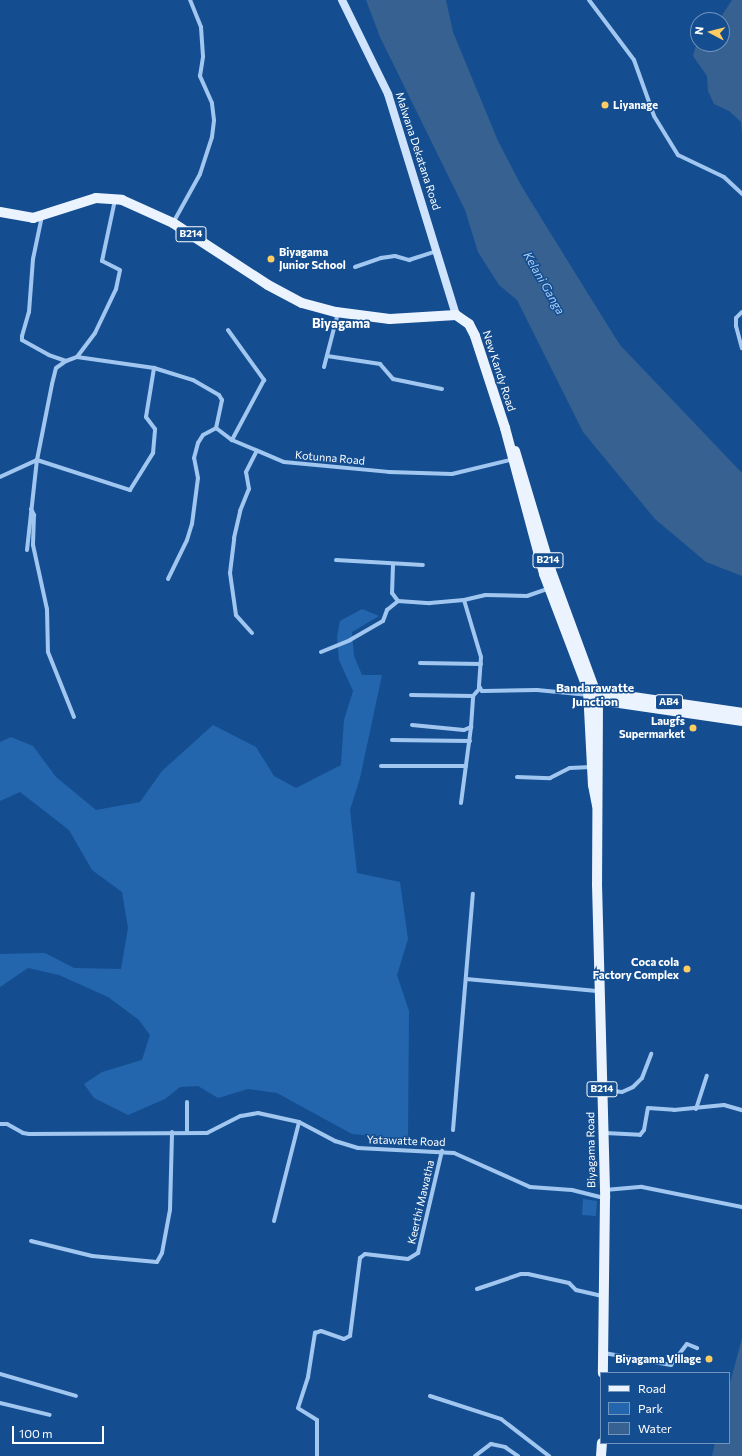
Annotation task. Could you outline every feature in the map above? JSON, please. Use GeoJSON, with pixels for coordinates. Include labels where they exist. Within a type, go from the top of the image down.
{"type":"FeatureCollection","features":[{"type":"Feature","properties":{"kind":"main road","name":"Malwana Dekatana Road"},"geometry":{"type":"LineString","coordinates":[[342,0],[388,94],[438,251],[456,315]]}},
{"type":"Feature","properties":{"kind":"main road","name":"B214"},"geometry":{"type":"LineString","coordinates":[[0,212],[23,218],[42,216],[89,200],[115,199],[141,207],[173,223],[284,294],[302,303],[338,312],[390,318],[456,315]]}},
{"type":"Feature","properties":{"kind":"main road","name":"New Kandy Road"},"geometry":{"type":"LineString","coordinates":[[456,315],[469,324],[475,336],[515,458],[553,587],[592,695]]}},
{"type":"Feature","properties":{"kind":"main road","name":"AB4"},"geometry":{"type":"LineString","coordinates":[[592,695],[742,713]]}},
{"type":"Feature","properties":{"kind":"main road","name":"AB4"},"geometry":{"type":"LineString","coordinates":[[592,695],[742,721]]}},
{"type":"Feature","properties":{"kind":"main road","name":"Biyagama Road"},"geometry":{"type":"LineString","coordinates":[[592,695],[591,767],[596,806],[605,1194],[603,1372]]}},
{"type":"Feature","properties":{"kind":"main road","name":"Biyagama Road"},"geometry":{"type":"LineString","coordinates":[[592,695],[599,785],[596,806]]}},
{"type":"Feature","properties":{"kind":"main road"},"geometry":{"type":"LineString","coordinates":[[602,1444],[602,1456]]}},
{"type":"Feature","properties":{"kind":"street"},"geometry":{"type":"LineString","coordinates":[[173,223],[200,174],[212,137],[214,120],[212,103],[200,76],[203,56],[201,27],[190,0]]}},
{"type":"Feature","properties":{"kind":"street"},"geometry":{"type":"LineString","coordinates":[[589,0],[634,60],[654,116],[678,155],[724,177],[742,194]]}},
{"type":"Feature","properties":{"kind":"street"},"geometry":{"type":"LineString","coordinates":[[77,357],[95,333],[116,289],[120,270],[102,261],[115,199]]}},
{"type":"Feature","properties":{"kind":"street"},"geometry":{"type":"LineString","coordinates":[[42,216],[33,259],[29,312],[22,340],[49,355],[66,361]]}},
{"type":"Feature","properties":{"kind":"street"},"geometry":{"type":"LineString","coordinates":[[355,267],[381,258],[396,256],[409,260],[438,251]]}},
{"type":"Feature","properties":{"kind":"street"},"geometry":{"type":"LineString","coordinates":[[324,367],[338,312]]}},
{"type":"Feature","properties":{"kind":"street"},"geometry":{"type":"LineString","coordinates":[[742,312],[736,318],[736,326],[742,348]]}},
{"type":"Feature","properties":{"kind":"street"},"geometry":{"type":"LineString","coordinates":[[228,330],[264,380],[232,440]]}},
{"type":"Feature","properties":{"kind":"street"},"geometry":{"type":"LineString","coordinates":[[327,356],[380,364],[393,379],[442,389]]}},
{"type":"Feature","properties":{"kind":"street"},"geometry":{"type":"LineString","coordinates":[[27,550],[37,460],[56,368],[66,361],[77,357],[154,368],[193,380],[219,395],[222,400],[216,428],[204,435],[198,443],[194,458],[198,478],[192,524],[168,579]]}},
{"type":"Feature","properties":{"kind":"street"},"geometry":{"type":"LineString","coordinates":[[0,477],[37,460],[130,490],[153,453],[155,430],[146,417],[154,368]]}},
{"type":"Feature","properties":{"kind":"street","name":"Kotunna Road"},"geometry":{"type":"LineString","coordinates":[[216,428],[232,440],[256,452],[300,465],[425,474],[466,472],[515,458]]}},
{"type":"Feature","properties":{"kind":"street"},"geometry":{"type":"LineString","coordinates":[[252,633],[236,615],[230,573],[234,538],[240,511],[249,489],[246,472],[256,452]]}},
{"type":"Feature","properties":{"kind":"street"},"geometry":{"type":"LineString","coordinates":[[31,509],[34,515],[33,545],[47,609],[47,643],[74,717]]}},
{"type":"Feature","properties":{"kind":"street"},"geometry":{"type":"LineString","coordinates":[[336,560],[393,565],[423,565]]}},
{"type":"Feature","properties":{"kind":"street"},"geometry":{"type":"LineString","coordinates":[[393,565],[392,593],[398,601]]}},
{"type":"Feature","properties":{"kind":"street"},"geometry":{"type":"LineString","coordinates":[[321,652],[350,640],[383,621],[387,610],[398,601],[430,603],[464,600],[485,595],[527,596],[553,587]]}},
{"type":"Feature","properties":{"kind":"street"},"geometry":{"type":"LineString","coordinates":[[461,803],[470,741],[473,696],[480,688],[481,664],[476,633],[464,600]]}},
{"type":"Feature","properties":{"kind":"street"},"geometry":{"type":"LineString","coordinates":[[420,663],[481,664]]}},
{"type":"Feature","properties":{"kind":"street"},"geometry":{"type":"LineString","coordinates":[[480,688],[486,691],[537,690],[592,695]]}},
{"type":"Feature","properties":{"kind":"street"},"geometry":{"type":"LineString","coordinates":[[411,694],[473,696]]}},
{"type":"Feature","properties":{"kind":"street"},"geometry":{"type":"LineString","coordinates":[[412,725],[464,730],[471,727]]}},
{"type":"Feature","properties":{"kind":"street"},"geometry":{"type":"LineString","coordinates":[[392,740],[470,741]]}},
{"type":"Feature","properties":{"kind":"street"},"geometry":{"type":"LineString","coordinates":[[381,766],[466,766]]}},
{"type":"Feature","properties":{"kind":"street"},"geometry":{"type":"LineString","coordinates":[[517,777],[550,778],[570,768],[591,767]]}},
{"type":"Feature","properties":{"kind":"street"},"geometry":{"type":"LineString","coordinates":[[453,1130],[473,894]]}},
{"type":"Feature","properties":{"kind":"street"},"geometry":{"type":"LineString","coordinates":[[466,979],[600,992]]}},
{"type":"Feature","properties":{"kind":"street"},"geometry":{"type":"LineString","coordinates":[[602,1090],[622,1092],[633,1087],[642,1078],[651,1054]]}},
{"type":"Feature","properties":{"kind":"street"},"geometry":{"type":"LineString","coordinates":[[696,1109],[708,1076]]}},
{"type":"Feature","properties":{"kind":"street"},"geometry":{"type":"LineString","coordinates":[[187,1102],[188,1132]]}},
{"type":"Feature","properties":{"kind":"street"},"geometry":{"type":"LineString","coordinates":[[603,1133],[640,1135],[644,1130],[648,1108],[696,1109],[724,1104],[742,1110]]}},
{"type":"Feature","properties":{"kind":"street","name":"Yatawatte Road"},"geometry":{"type":"LineString","coordinates":[[0,1124],[7,1124],[23,1134],[214,1132],[249,1113],[274,1115],[299,1122],[335,1141],[358,1148],[454,1152],[530,1187],[605,1194],[642,1186],[742,1207]]}},
{"type":"Feature","properties":{"kind":"street"},"geometry":{"type":"LineString","coordinates":[[274,1221],[299,1122]]}},
{"type":"Feature","properties":{"kind":"street"},"geometry":{"type":"LineString","coordinates":[[32,1241],[92,1256],[157,1262],[162,1253],[170,1210],[172,1132]]}},
{"type":"Feature","properties":{"kind":"street","name":"Keerthi Mawatha"},"geometry":{"type":"LineString","coordinates":[[317,1456],[317,1420],[298,1408],[308,1377],[315,1333],[321,1330],[344,1339],[350,1336],[360,1258],[365,1254],[408,1259],[418,1253],[442,1151]]}},
{"type":"Feature","properties":{"kind":"street"},"geometry":{"type":"LineString","coordinates":[[476,1289],[521,1274],[528,1274],[569,1283],[576,1290],[604,1297]]}},
{"type":"Feature","properties":{"kind":"street"},"geometry":{"type":"LineString","coordinates":[[604,1353],[671,1364],[687,1344],[698,1348]]}},
{"type":"Feature","properties":{"kind":"street"},"geometry":{"type":"LineString","coordinates":[[0,1374],[76,1396]]}},
{"type":"Feature","properties":{"kind":"street"},"geometry":{"type":"LineString","coordinates":[[430,1396],[501,1419],[549,1456]]}},
{"type":"Feature","properties":{"kind":"street"},"geometry":{"type":"LineString","coordinates":[[0,1403],[50,1415]]}},
{"type":"Feature","properties":{"kind":"street"},"geometry":{"type":"LineString","coordinates":[[475,1456],[491,1444],[505,1448],[518,1456]]}},
{"type":"Feature","properties":{"kind":"green space"},"geometry":{"type":"Polygon","coordinates":[[[362,609],[379,616],[352,632],[354,656],[362,675],[382,675],[360,778],[350,810],[357,873],[400,882],[408,939],[397,975],[409,1011],[408,1139],[352,1134],[277,1093],[248,1089],[218,1098],[198,1086],[180,1087],[165,1099],[128,1115],[94,1098],[84,1084],[102,1072],[142,1060],[150,1035],[139,1020],[108,997],[59,975],[28,968],[0,987],[0,954],[45,953],[74,968],[121,969],[128,928],[122,892],[92,870],[69,830],[20,792],[0,801],[0,742],[11,737],[33,746],[56,777],[96,810],[140,802],[162,771],[213,725],[256,747],[274,776],[296,788],[341,765],[344,720],[353,691],[339,660],[337,637],[340,621],[362,609]]]}},
{"type":"Feature","properties":{"kind":"green space"},"geometry":{"type":"Polygon","coordinates":[[[583,1199],[597,1201],[596,1216],[582,1215],[583,1199]]]}},
{"type":"Feature","properties":{"kind":"water","name":"Kelani Ganga"},"geometry":{"type":"Polygon","coordinates":[[[366,0],[446,0],[453,32],[498,141],[522,187],[620,345],[742,473],[742,576],[706,562],[655,519],[583,432],[517,300],[499,285],[478,252],[465,210],[380,37],[366,0]]]}},
{"type":"Feature","properties":{"kind":"water"},"geometry":{"type":"Polygon","coordinates":[[[732,0],[742,0],[742,136],[741,122],[729,111],[714,104],[708,91],[707,76],[693,56],[694,52],[730,52],[730,12],[724,12],[732,0]]]}},
{"type":"Feature","properties":{"kind":"water"},"geometry":{"type":"Polygon","coordinates":[[[742,1338],[742,1456],[712,1456],[715,1444],[730,1444],[730,1383],[742,1338]]]}},
{"type":"Feature","properties":{"kind":"place","name":"Liyanage"},"geometry":{"type":"Point","coordinates":[605,105]}},
{"type":"Feature","properties":{"kind":"place","name":"Biyagama Junior School"},"geometry":{"type":"Point","coordinates":[271,259]}},
{"type":"Feature","properties":{"kind":"place","name":"Laugfs Supermarket"},"geometry":{"type":"Point","coordinates":[693,728]}},
{"type":"Feature","properties":{"kind":"place","name":"Coca cola Factory Complex"},"geometry":{"type":"Point","coordinates":[687,969]}},
{"type":"Feature","properties":{"kind":"place","name":"Biyagama Village"},"geometry":{"type":"Point","coordinates":[709,1359]}},
{"type":"Feature","properties":{"kind":"district","name":"Biyagama"},"geometry":{"type":"Point","coordinates":[341,323]}},
{"type":"Feature","properties":{"kind":"district","name":"Bandarawatte Junction"},"geometry":{"type":"Point","coordinates":[595,695]}}]}
